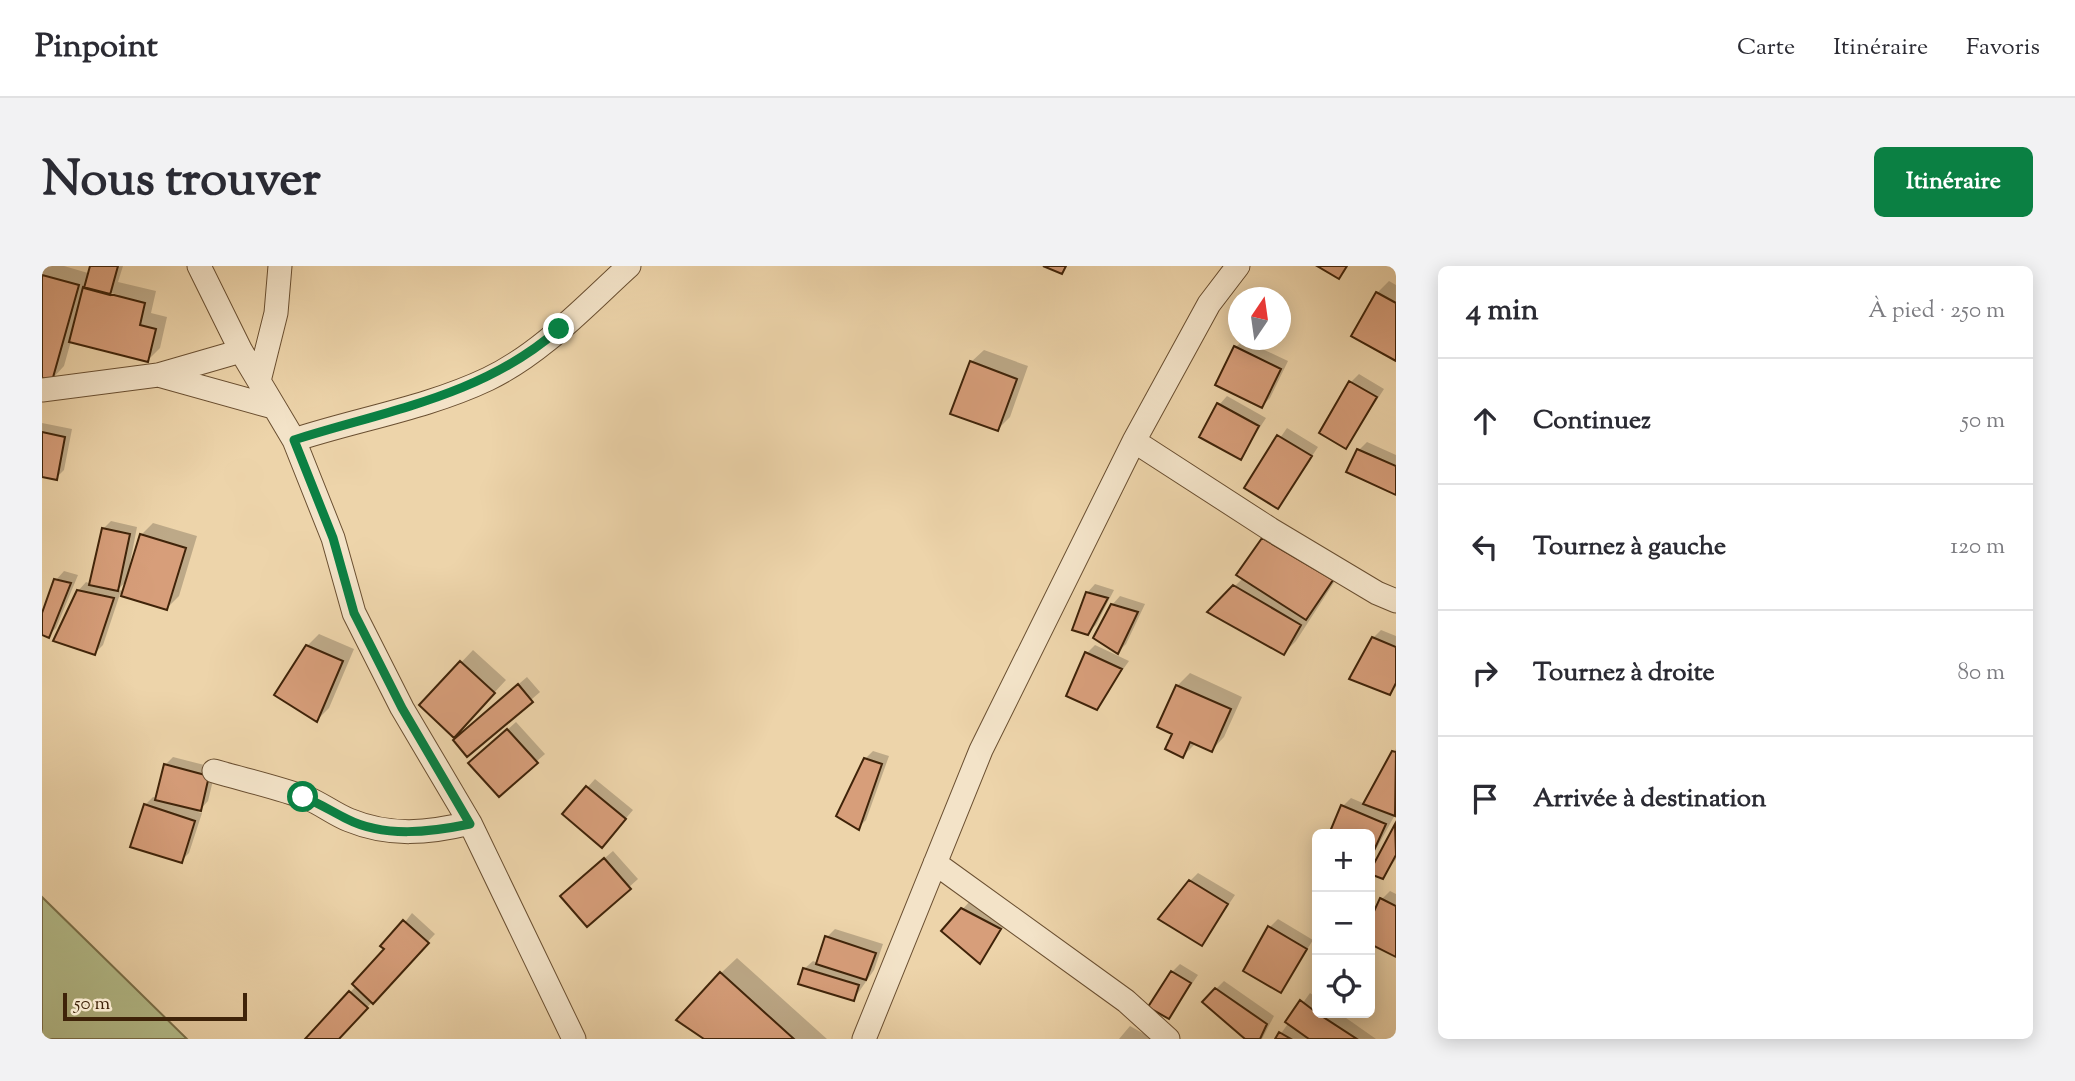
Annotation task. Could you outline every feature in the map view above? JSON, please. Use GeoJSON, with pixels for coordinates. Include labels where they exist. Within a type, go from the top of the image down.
{"type":"FeatureCollection","features":[{"type":"Feature","properties":{"kind":"street"},"geometry":{"type":"LineString","coordinates":[[199,266],[241,351],[294,440],[333,538],[354,613],[402,708],[470,824],[574,1039]]}},
{"type":"Feature","properties":{"kind":"street"},"geometry":{"type":"LineString","coordinates":[[259,381],[276,313],[279,266]]}},
{"type":"Feature","properties":{"kind":"street"},"geometry":{"type":"LineString","coordinates":[[294,440],[426,402],[488,379],[542,344],[629,266]]}},
{"type":"Feature","properties":{"kind":"street"},"geometry":{"type":"LineString","coordinates":[[864,1039],[981,750],[1134,441],[1209,304],[1238,266]]}},
{"type":"Feature","properties":{"kind":"street"},"geometry":{"type":"LineString","coordinates":[[42,390],[158,375],[241,351]]}},
{"type":"Feature","properties":{"kind":"street"},"geometry":{"type":"LineString","coordinates":[[158,375],[274,407]]}},
{"type":"Feature","properties":{"kind":"street"},"geometry":{"type":"LineString","coordinates":[[1134,441],[1270,529],[1377,593],[1396,601]]}},
{"type":"Feature","properties":{"kind":"street"},"geometry":{"type":"LineString","coordinates":[[214,771],[282,789],[323,804],[348,820],[380,828],[428,833],[470,824]]}},
{"type":"Feature","properties":{"kind":"street"},"geometry":{"type":"LineString","coordinates":[[935,863],[1126,1001],[1168,1039]]}},
{"type":"Feature","properties":{"kind":"green space"},"geometry":{"type":"Polygon","coordinates":[[[42,897],[187,1039],[42,1039],[42,897]]]}},
{"type":"Feature","properties":{"kind":"building"},"geometry":{"type":"Polygon","coordinates":[[[90,266],[118,266],[110,295],[84,288],[90,266]]]}},
{"type":"Feature","properties":{"kind":"building"},"geometry":{"type":"Polygon","coordinates":[[[1043,266],[1066,266],[1062,274],[1043,266]]]}},
{"type":"Feature","properties":{"kind":"building"},"geometry":{"type":"Polygon","coordinates":[[[1317,266],[1347,266],[1339,279],[1317,266]]]}},
{"type":"Feature","properties":{"kind":"building"},"geometry":{"type":"Polygon","coordinates":[[[42,275],[79,285],[52,381],[42,378],[42,275]]]}},
{"type":"Feature","properties":{"kind":"building"},"geometry":{"type":"Polygon","coordinates":[[[83,287],[145,303],[140,325],[156,329],[148,362],[69,342],[83,287]]]}},
{"type":"Feature","properties":{"kind":"building"},"geometry":{"type":"Polygon","coordinates":[[[1376,292],[1396,303],[1396,361],[1351,336],[1376,292]]]}},
{"type":"Feature","properties":{"kind":"building"},"geometry":{"type":"Polygon","coordinates":[[[1232,350],[1242,350],[1281,369],[1262,408],[1215,385],[1232,350]]]}},
{"type":"Feature","properties":{"kind":"building"},"geometry":{"type":"Polygon","coordinates":[[[970,361],[1017,379],[998,431],[950,414],[970,361]]]}},
{"type":"Feature","properties":{"kind":"building"},"geometry":{"type":"Polygon","coordinates":[[[1349,381],[1377,397],[1346,449],[1319,433],[1349,381]]]}},
{"type":"Feature","properties":{"kind":"building"},"geometry":{"type":"Polygon","coordinates":[[[1217,403],[1259,426],[1241,460],[1199,437],[1217,403]]]}},
{"type":"Feature","properties":{"kind":"building"},"geometry":{"type":"Polygon","coordinates":[[[42,432],[65,437],[57,480],[42,477],[42,432]]]}},
{"type":"Feature","properties":{"kind":"building"},"geometry":{"type":"Polygon","coordinates":[[[1277,435],[1312,456],[1278,509],[1244,488],[1277,435]]]}},
{"type":"Feature","properties":{"kind":"building"},"geometry":{"type":"Polygon","coordinates":[[[1357,449],[1396,466],[1396,495],[1346,472],[1357,449]]]}},
{"type":"Feature","properties":{"kind":"building"},"geometry":{"type":"Polygon","coordinates":[[[102,528],[130,534],[118,591],[89,585],[102,528]]]}},
{"type":"Feature","properties":{"kind":"building"},"geometry":{"type":"Polygon","coordinates":[[[140,534],[186,548],[167,610],[121,596],[140,534]]]}},
{"type":"Feature","properties":{"kind":"building"},"geometry":{"type":"Polygon","coordinates":[[[1262,538],[1333,580],[1306,620],[1236,575],[1262,538]]]}},
{"type":"Feature","properties":{"kind":"building"},"geometry":{"type":"Polygon","coordinates":[[[54,579],[71,583],[49,638],[42,635],[42,613],[54,579]]]}},
{"type":"Feature","properties":{"kind":"building"},"geometry":{"type":"Polygon","coordinates":[[[1233,585],[1301,625],[1284,655],[1207,612],[1233,585]]]}},
{"type":"Feature","properties":{"kind":"building"},"geometry":{"type":"Polygon","coordinates":[[[77,590],[114,598],[95,655],[53,641],[77,590]]]}},
{"type":"Feature","properties":{"kind":"building"},"geometry":{"type":"Polygon","coordinates":[[[1086,592],[1108,598],[1088,635],[1072,630],[1086,592]]]}},
{"type":"Feature","properties":{"kind":"building"},"geometry":{"type":"Polygon","coordinates":[[[1111,604],[1138,612],[1118,654],[1093,638],[1111,604]]]}},
{"type":"Feature","properties":{"kind":"building"},"geometry":{"type":"Polygon","coordinates":[[[1372,637],[1396,647],[1396,683],[1390,695],[1349,679],[1372,637]]]}},
{"type":"Feature","properties":{"kind":"building"},"geometry":{"type":"Polygon","coordinates":[[[306,645],[343,661],[317,722],[274,695],[306,645]]]}},
{"type":"Feature","properties":{"kind":"building"},"geometry":{"type":"Polygon","coordinates":[[[1085,652],[1122,669],[1097,710],[1066,696],[1085,652]]]}},
{"type":"Feature","properties":{"kind":"building"},"geometry":{"type":"Polygon","coordinates":[[[460,661],[495,693],[454,738],[419,705],[460,661]]]}},
{"type":"Feature","properties":{"kind":"building"},"geometry":{"type":"Polygon","coordinates":[[[518,684],[533,702],[467,757],[453,740],[518,684]]]}},
{"type":"Feature","properties":{"kind":"building"},"geometry":{"type":"Polygon","coordinates":[[[1176,685],[1231,709],[1212,752],[1190,742],[1183,758],[1165,749],[1172,734],[1157,727],[1176,685]]]}},
{"type":"Feature","properties":{"kind":"building"},"geometry":{"type":"Polygon","coordinates":[[[507,729],[538,763],[499,797],[468,763],[507,729]]]}},
{"type":"Feature","properties":{"kind":"building"},"geometry":{"type":"Polygon","coordinates":[[[1392,751],[1396,752],[1395,816],[1363,804],[1392,751]]]}},
{"type":"Feature","properties":{"kind":"building"},"geometry":{"type":"Polygon","coordinates":[[[864,758],[882,764],[859,830],[836,816],[864,758]]]}},
{"type":"Feature","properties":{"kind":"building"},"geometry":{"type":"Polygon","coordinates":[[[164,764],[209,776],[201,811],[155,800],[164,764]]]}},
{"type":"Feature","properties":{"kind":"building"},"geometry":{"type":"Polygon","coordinates":[[[586,786],[626,819],[602,848],[562,814],[586,786]]]}},
{"type":"Feature","properties":{"kind":"building"},"geometry":{"type":"Polygon","coordinates":[[[144,804],[195,821],[182,863],[130,847],[144,804]]]}},
{"type":"Feature","properties":{"kind":"building"},"geometry":{"type":"Polygon","coordinates":[[[1341,805],[1386,824],[1375,848],[1375,829],[1331,829],[1341,805]]]}},
{"type":"Feature","properties":{"kind":"building"},"geometry":{"type":"Polygon","coordinates":[[[1395,824],[1396,855],[1383,879],[1375,876],[1375,862],[1395,824]]]}},
{"type":"Feature","properties":{"kind":"building"},"geometry":{"type":"Polygon","coordinates":[[[604,858],[631,889],[587,927],[560,896],[604,858]]]}},
{"type":"Feature","properties":{"kind":"building"},"geometry":{"type":"Polygon","coordinates":[[[1189,880],[1228,904],[1202,946],[1158,919],[1189,880]]]}},
{"type":"Feature","properties":{"kind":"building"},"geometry":{"type":"Polygon","coordinates":[[[1380,898],[1396,906],[1396,957],[1375,946],[1375,909],[1380,898]]]}},
{"type":"Feature","properties":{"kind":"building"},"geometry":{"type":"Polygon","coordinates":[[[961,908],[1001,929],[980,964],[941,931],[961,908]]]}},
{"type":"Feature","properties":{"kind":"building"},"geometry":{"type":"Polygon","coordinates":[[[403,920],[429,943],[373,1004],[352,984],[384,949],[380,946],[403,920]]]}},
{"type":"Feature","properties":{"kind":"building"},"geometry":{"type":"Polygon","coordinates":[[[1268,926],[1307,949],[1281,993],[1243,971],[1268,926]]]}},
{"type":"Feature","properties":{"kind":"building"},"geometry":{"type":"Polygon","coordinates":[[[825,936],[876,953],[866,980],[816,964],[825,936]]]}},
{"type":"Feature","properties":{"kind":"building"},"geometry":{"type":"Polygon","coordinates":[[[803,968],[859,985],[854,1001],[798,984],[803,968]]]}},
{"type":"Feature","properties":{"kind":"building"},"geometry":{"type":"Polygon","coordinates":[[[1171,971],[1191,983],[1169,1019],[1148,1007],[1171,971]]]}},
{"type":"Feature","properties":{"kind":"building"},"geometry":{"type":"Polygon","coordinates":[[[720,972],[794,1039],[704,1039],[676,1020],[720,972]]]}},
{"type":"Feature","properties":{"kind":"building"},"geometry":{"type":"Polygon","coordinates":[[[1215,988],[1267,1024],[1260,1039],[1245,1039],[1202,1002],[1215,988]]]}},
{"type":"Feature","properties":{"kind":"building"},"geometry":{"type":"Polygon","coordinates":[[[349,991],[368,1008],[339,1039],[305,1039],[349,991]]]}},
{"type":"Feature","properties":{"kind":"building"},"geometry":{"type":"Polygon","coordinates":[[[1300,1000],[1312,1009],[1312,1018],[1325,1018],[1357,1039],[1309,1039],[1285,1022],[1300,1000]]]}},
{"type":"Feature","properties":{"kind":"building"},"geometry":{"type":"Polygon","coordinates":[[[1279,1032],[1291,1039],[1275,1039],[1279,1032]]]}},
{"type":"Feature","properties":{"kind":"route"},"geometry":{"type":"LineString","coordinates":[[303,797],[323,804],[348,820],[380,828],[428,833],[470,824],[402,708],[354,613],[333,538],[294,440],[426,402],[488,379],[542,344],[559,329]]}}]}
